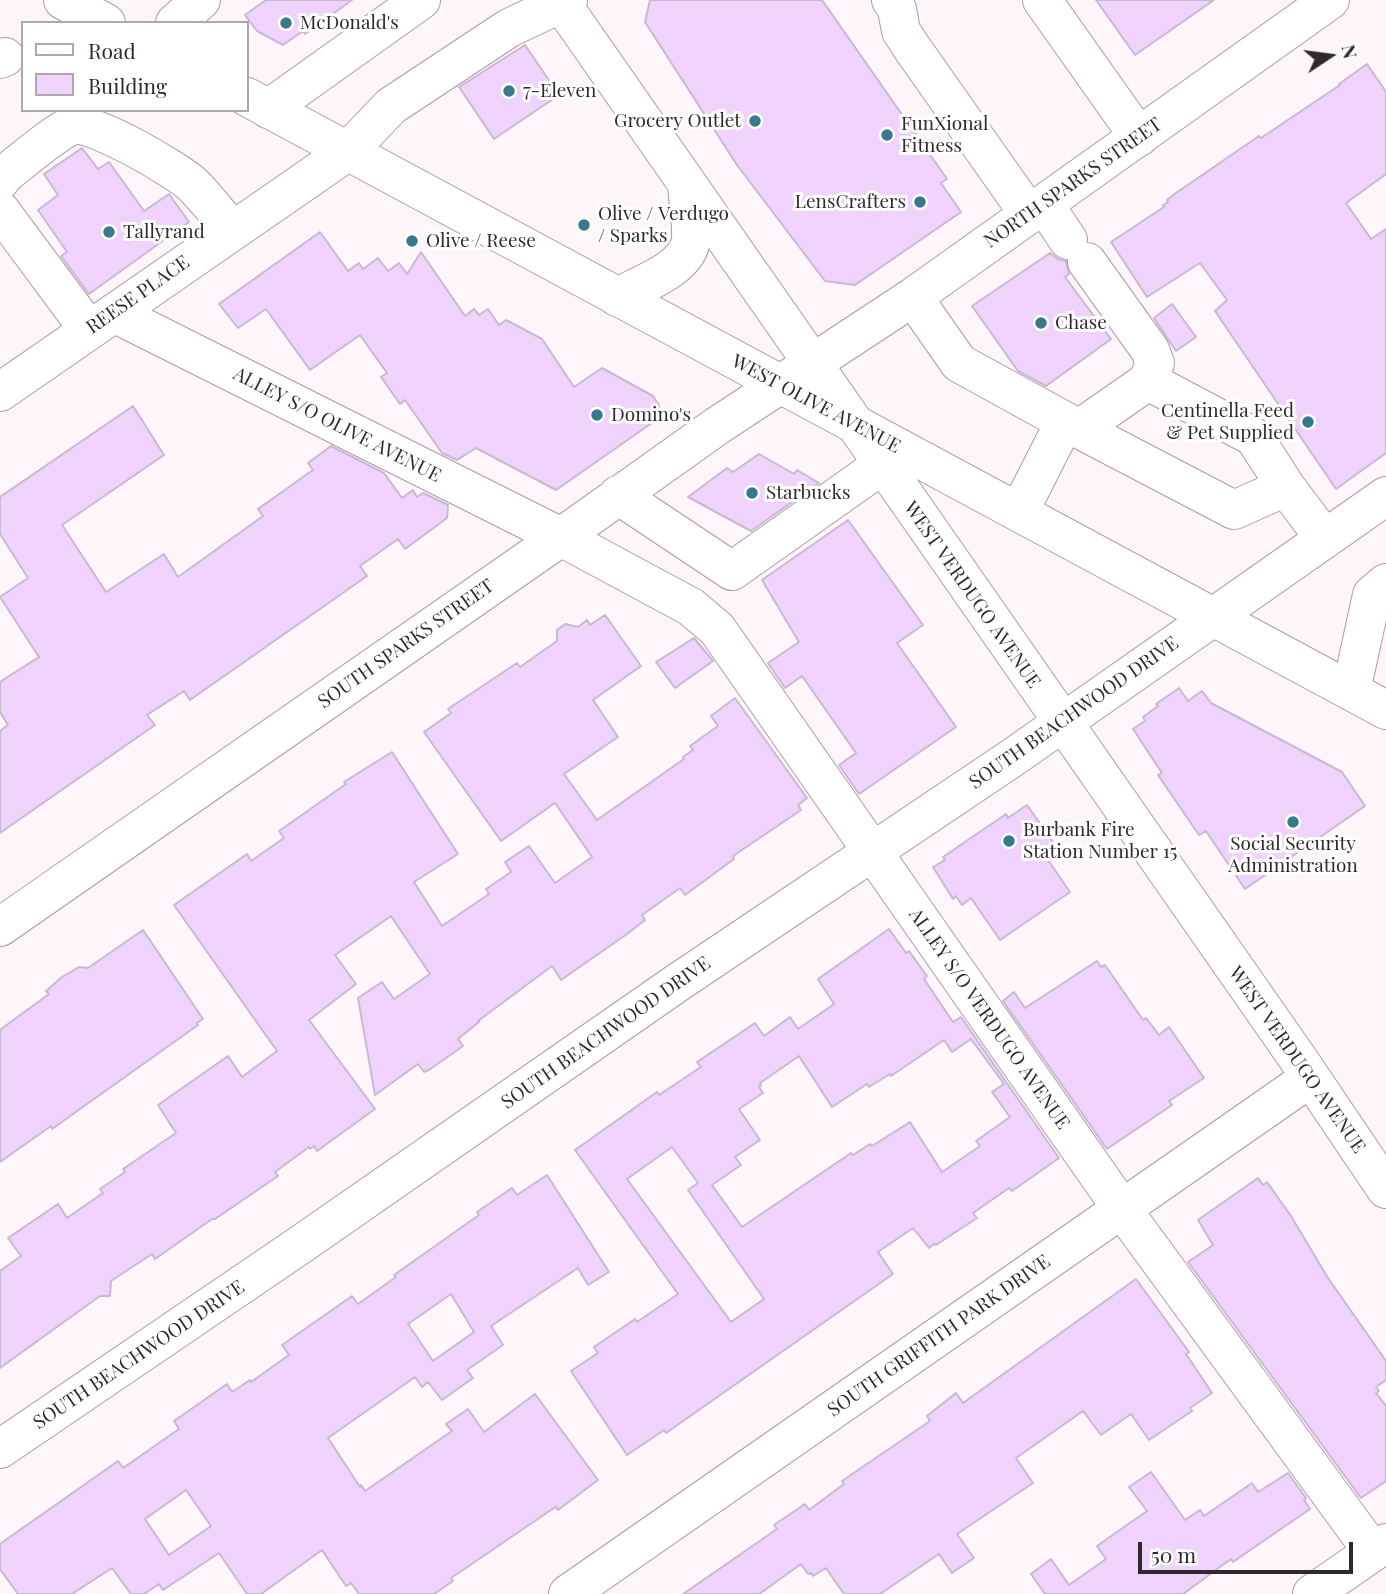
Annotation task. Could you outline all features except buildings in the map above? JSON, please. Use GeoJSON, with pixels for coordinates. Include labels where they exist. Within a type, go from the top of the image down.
{"type":"FeatureCollection","features":[{"type":"Feature","properties":{"kind":"street"},"geometry":{"type":"LineString","coordinates":[[177,21],[201,0]]}},
{"type":"Feature","properties":{"kind":"street"},"geometry":{"type":"LineString","coordinates":[[257,103],[421,0]]}},
{"type":"Feature","properties":{"kind":"street"},"geometry":{"type":"LineString","coordinates":[[891,0],[897,9],[901,31],[912,48],[1037,209],[1077,251],[1150,350],[1155,363],[1149,381],[1072,425],[1019,512]]}},
{"type":"Feature","properties":{"kind":"street"},"geometry":{"type":"LineString","coordinates":[[1042,0],[1139,137]]}},
{"type":"Feature","properties":{"kind":"street","name":"NORTH SPARKS STREET"},"geometry":{"type":"LineString","coordinates":[[813,362],[913,297],[1330,0]]}},
{"type":"Feature","properties":{"kind":"street","name":"REESE PLACE"},"geometry":{"type":"LineString","coordinates":[[0,393],[347,152],[391,106],[509,28],[563,1]]}},
{"type":"Feature","properties":{"kind":"street","name":"WEST VERDUGO AVENUE"},"geometry":{"type":"LineString","coordinates":[[563,1],[1386,1189]]}},
{"type":"Feature","properties":{"kind":"street","name":"WEST OLIVE AVENUE"},"geometry":{"type":"LineString","coordinates":[[257,103],[1386,710]]}},
{"type":"Feature","properties":{"kind":"street"},"geometry":{"type":"LineString","coordinates":[[0,181],[4,175],[59,134],[75,125],[92,127],[156,160],[191,183],[232,230]]}},
{"type":"Feature","properties":{"kind":"street"},"geometry":{"type":"LineString","coordinates":[[617,297],[671,268],[684,258],[691,241],[686,182]]}},
{"type":"Feature","properties":{"kind":"street"},"geometry":{"type":"LineString","coordinates":[[0,211],[101,321]]}},
{"type":"Feature","properties":{"kind":"street"},"geometry":{"type":"LineString","coordinates":[[913,297],[959,363],[1234,510],[1286,487]]}},
{"type":"Feature","properties":{"kind":"street","name":"ALLEY S/O OLIVE AVENUE"},"geometry":{"type":"LineString","coordinates":[[101,321],[561,537]]}},
{"type":"Feature","properties":{"kind":"street","name":"SOUTH SPARKS STREET"},"geometry":{"type":"LineString","coordinates":[[0,927],[813,362]]}},
{"type":"Feature","properties":{"kind":"street"},"geometry":{"type":"LineString","coordinates":[[1149,381],[1254,437],[1286,487],[1325,539]]}},
{"type":"Feature","properties":{"kind":"street"},"geometry":{"type":"LineString","coordinates":[[618,495],[732,571],[882,465]]}},
{"type":"Feature","properties":{"kind":"street","name":"SOUTH BEACHWOOD DRIVE"},"geometry":{"type":"LineString","coordinates":[[0,1449],[311,1238],[677,984],[873,853],[1386,496]]}},
{"type":"Feature","properties":{"kind":"street","name":"ALLEY S/O VERDUGO AVENUE"},"geometry":{"type":"LineString","coordinates":[[561,537],[691,607],[718,629],[1122,1209],[1379,1547]]}},
{"type":"Feature","properties":{"kind":"street"},"geometry":{"type":"LineString","coordinates":[[1351,691],[1371,595],[1386,583]]}},
{"type":"Feature","properties":{"kind":"street","name":"SOUTH GRIFFITH PARK DRIVE"},"geometry":{"type":"LineString","coordinates":[[568,1594],[1310,1078]]}},
{"type":"Feature","properties":{"kind":"street"},"geometry":{"type":"LineString","coordinates":[[1312,1594],[1379,1547]]}},
{"type":"Feature","properties":{"kind":"place","name":"McDonald's"},"geometry":{"type":"Point","coordinates":[286,23]}},
{"type":"Feature","properties":{"kind":"place","name":"7-Eleven"},"geometry":{"type":"Point","coordinates":[509,91]}},
{"type":"Feature","properties":{"kind":"place","name":"Grocery Outlet"},"geometry":{"type":"Point","coordinates":[755,121]}},
{"type":"Feature","properties":{"kind":"place","name":"FunXional Fitness"},"geometry":{"type":"Point","coordinates":[887,135]}},
{"type":"Feature","properties":{"kind":"place","name":"LensCrafters"},"geometry":{"type":"Point","coordinates":[920,202]}},
{"type":"Feature","properties":{"kind":"place","name":"Olive / Verdugo / Sparks"},"geometry":{"type":"Point","coordinates":[584,225]}},
{"type":"Feature","properties":{"kind":"place","name":"Tallyrand"},"geometry":{"type":"Point","coordinates":[109,232]}},
{"type":"Feature","properties":{"kind":"place","name":"Olive / Reese"},"geometry":{"type":"Point","coordinates":[412,241]}},
{"type":"Feature","properties":{"kind":"place","name":"Chase"},"geometry":{"type":"Point","coordinates":[1041,323]}},
{"type":"Feature","properties":{"kind":"place","name":"Domino's"},"geometry":{"type":"Point","coordinates":[597,415]}},
{"type":"Feature","properties":{"kind":"place","name":"Centinella Feed & Pet Supplied"},"geometry":{"type":"Point","coordinates":[1308,422]}},
{"type":"Feature","properties":{"kind":"place","name":"Starbucks"},"geometry":{"type":"Point","coordinates":[752,493]}},
{"type":"Feature","properties":{"kind":"place","name":"Social Security Administration"},"geometry":{"type":"Point","coordinates":[1293,822]}},
{"type":"Feature","properties":{"kind":"place","name":"Burbank Fire Station Number 15"},"geometry":{"type":"Point","coordinates":[1009,841]}}]}
